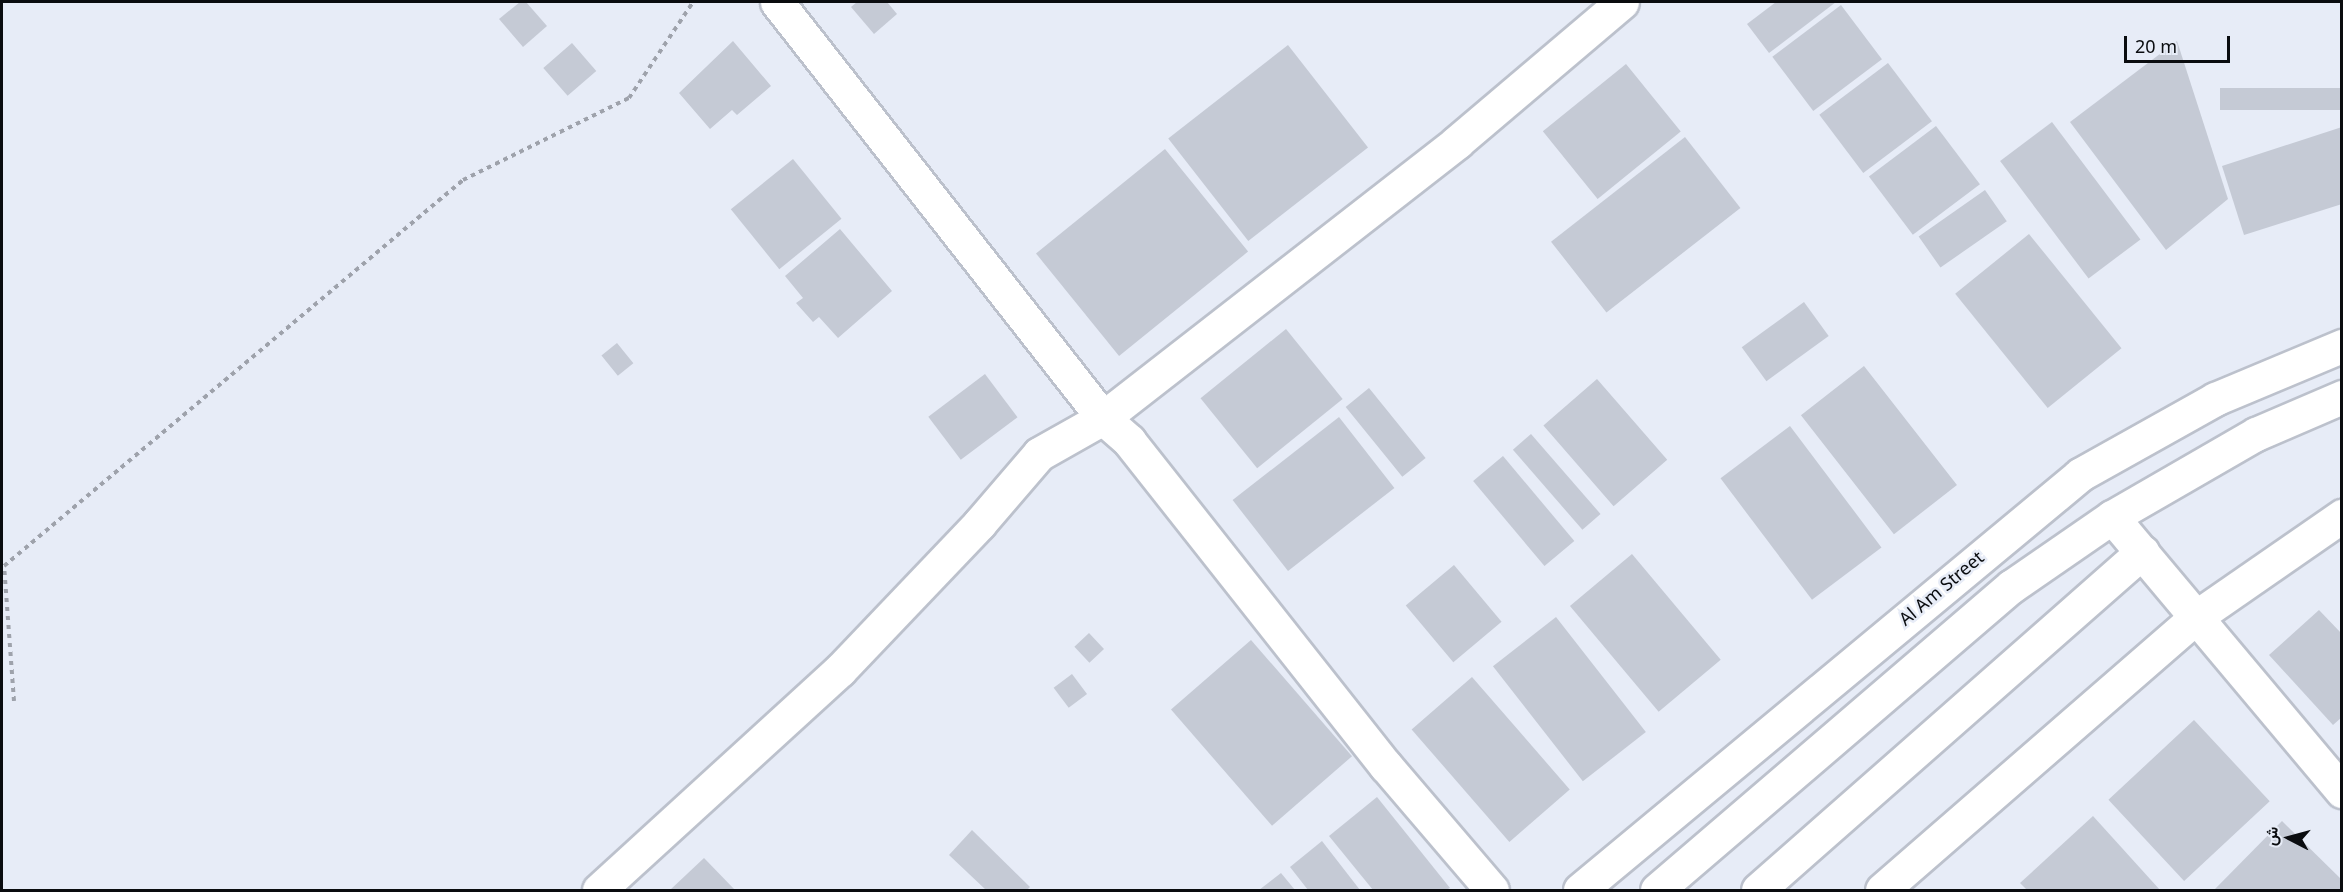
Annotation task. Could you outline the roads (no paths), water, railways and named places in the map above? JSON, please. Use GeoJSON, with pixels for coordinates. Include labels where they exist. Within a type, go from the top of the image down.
{"type":"FeatureCollection","features":[{"type":"Feature","properties":{"kind":"street"},"geometry":{"type":"LineString","coordinates":[[777,2],[1103,418],[1129,441],[1386,766],[1492,891]]}},
{"type":"Feature","properties":{"kind":"street"},"geometry":{"type":"LineString","coordinates":[[599,891],[840,670],[979,524],[1039,454],[1103,418],[1457,142],[1622,2]]}},
{"type":"Feature","properties":{"kind":"street","name":"Al Am Street"},"geometry":{"type":"LineString","coordinates":[[1580,891],[2081,474],[2215,399],[2342,346]]}},
{"type":"Feature","properties":{"kind":"street"},"geometry":{"type":"LineString","coordinates":[[1658,891],[2012,586],[2112,517],[2256,434],[2342,397]]}},
{"type":"Feature","properties":{"kind":"street"},"geometry":{"type":"LineString","coordinates":[[1882,891],[2196,617],[2342,516]]}},
{"type":"Feature","properties":{"kind":"street"},"geometry":{"type":"LineString","coordinates":[[2112,517],[2342,791]]}},
{"type":"Feature","properties":{"kind":"street"},"geometry":{"type":"LineString","coordinates":[[1758,891],[2142,552]]}}]}
